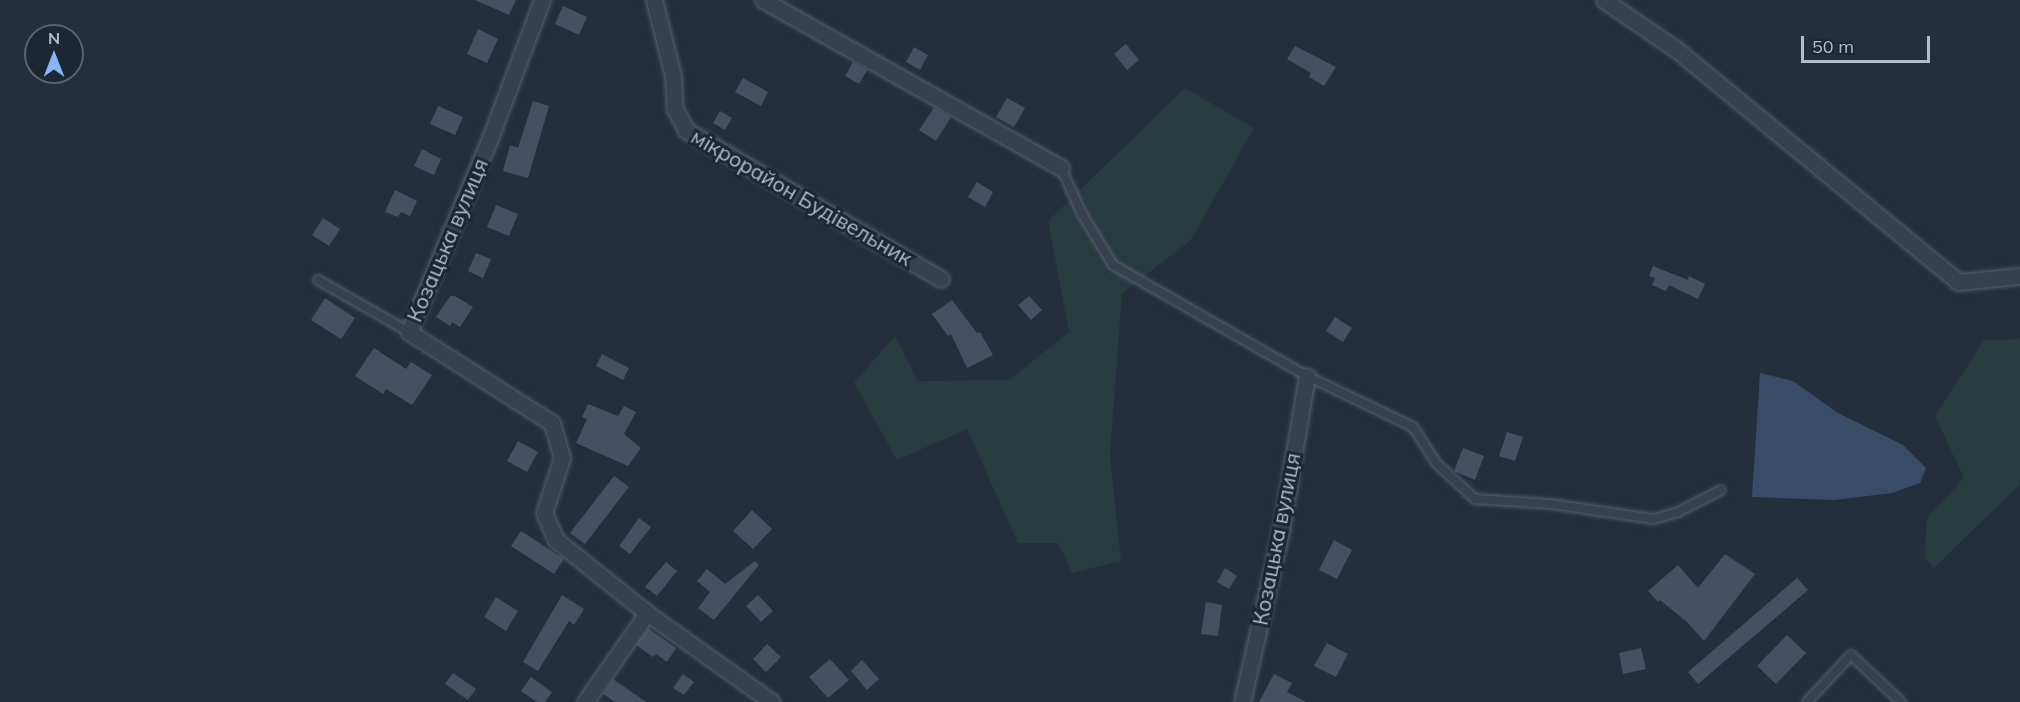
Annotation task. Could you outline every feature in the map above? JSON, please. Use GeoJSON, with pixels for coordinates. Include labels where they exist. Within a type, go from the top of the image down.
{"type":"FeatureCollection","features":[{"type":"Feature","properties":{"kind":"street","name":"Козацька вулиця"},"geometry":{"type":"LineString","coordinates":[[542,0],[490,138],[409,332],[552,423],[562,458],[544,513],[556,540],[647,613],[772,702]]}},
{"type":"Feature","properties":{"kind":"street","name":"мікрорайон Будівельник"},"geometry":{"type":"LineString","coordinates":[[654,0],[673,76],[675,109],[686,130],[941,279]]}},
{"type":"Feature","properties":{"kind":"street"},"geometry":{"type":"LineString","coordinates":[[763,0],[1061,168]]}},
{"type":"Feature","properties":{"kind":"street"},"geometry":{"type":"LineString","coordinates":[[1604,0],[1677,50],[1958,282],[2020,276]]}},
{"type":"Feature","properties":{"kind":"street","name":"Козацька вулиця"},"geometry":{"type":"LineString","coordinates":[[1242,702],[1281,531],[1307,376]]}},
{"type":"Feature","properties":{"kind":"street"},"geometry":{"type":"LineString","coordinates":[[585,702],[647,613]]}},
{"type":"Feature","properties":{"kind":"lane"},"geometry":{"type":"LineString","coordinates":[[1061,168],[1082,214],[1113,265],[1307,376],[1413,427],[1437,464],[1475,500],[1551,504],[1654,519],[1678,512],[1721,490]]}},
{"type":"Feature","properties":{"kind":"lane"},"geometry":{"type":"LineString","coordinates":[[318,280],[409,332]]}},
{"type":"Feature","properties":{"kind":"lane"},"geometry":{"type":"LineString","coordinates":[[1807,702],[1851,655],[1901,702]]}},
{"type":"Feature","properties":{"kind":"green space"},"geometry":{"type":"Polygon","coordinates":[[[1185,88],[1254,128],[1190,241],[1122,293],[1110,455],[1121,561],[1072,573],[1058,543],[1018,543],[967,429],[897,460],[854,383],[895,336],[918,381],[1009,380],[1069,332],[1048,221],[1185,88]]]}},
{"type":"Feature","properties":{"kind":"green space"},"geometry":{"type":"Polygon","coordinates":[[[2020,339],[2020,484],[1934,568],[1924,557],[1927,518],[1964,478],[1935,416],[1984,340],[2020,339]]]}},
{"type":"Feature","properties":{"kind":"water"},"geometry":{"type":"Polygon","coordinates":[[[1760,373],[1793,381],[1838,413],[1903,445],[1926,468],[1920,483],[1892,493],[1835,500],[1752,497],[1760,373]]]}},
{"type":"Feature","properties":{"kind":"building"},"geometry":{"type":"Polygon","coordinates":[[[475,0],[516,0],[509,15],[475,0]]]}},
{"type":"Feature","properties":{"kind":"building"},"geometry":{"type":"Polygon","coordinates":[[[563,6],[587,17],[579,35],[555,24],[563,6]]]}},
{"type":"Feature","properties":{"kind":"building"},"geometry":{"type":"Polygon","coordinates":[[[478,29],[498,39],[487,63],[467,54],[478,29]]]}},
{"type":"Feature","properties":{"kind":"building"},"geometry":{"type":"Polygon","coordinates":[[[1126,44],[1139,60],[1127,70],[1114,54],[1126,44]]]}},
{"type":"Feature","properties":{"kind":"building"},"geometry":{"type":"Polygon","coordinates":[[[1295,46],[1336,67],[1324,86],[1309,77],[1311,73],[1287,59],[1295,46]]]}},
{"type":"Feature","properties":{"kind":"building"},"geometry":{"type":"Polygon","coordinates":[[[914,47],[928,55],[920,70],[906,62],[914,47]]]}},
{"type":"Feature","properties":{"kind":"building"},"geometry":{"type":"Polygon","coordinates":[[[853,62],[867,70],[859,84],[845,76],[853,62]]]}},
{"type":"Feature","properties":{"kind":"building"},"geometry":{"type":"Polygon","coordinates":[[[743,78],[768,92],[761,106],[735,92],[743,78]]]}},
{"type":"Feature","properties":{"kind":"building"},"geometry":{"type":"Polygon","coordinates":[[[1007,98],[1025,108],[1014,127],[996,117],[1007,98]]]}},
{"type":"Feature","properties":{"kind":"building"},"geometry":{"type":"Polygon","coordinates":[[[533,101],[549,106],[528,178],[503,171],[510,145],[518,148],[533,101]]]}},
{"type":"Feature","properties":{"kind":"building"},"geometry":{"type":"Polygon","coordinates":[[[438,106],[463,117],[455,135],[430,124],[438,106]]]}},
{"type":"Feature","properties":{"kind":"building"},"geometry":{"type":"Polygon","coordinates":[[[934,108],[951,117],[936,141],[919,130],[934,108]]]}},
{"type":"Feature","properties":{"kind":"building"},"geometry":{"type":"Polygon","coordinates":[[[720,111],[732,118],[725,130],[713,123],[720,111]]]}},
{"type":"Feature","properties":{"kind":"building"},"geometry":{"type":"Polygon","coordinates":[[[422,149],[441,159],[434,175],[414,166],[422,149]]]}},
{"type":"Feature","properties":{"kind":"building"},"geometry":{"type":"Polygon","coordinates":[[[977,182],[993,192],[985,207],[968,197],[977,182]]]}},
{"type":"Feature","properties":{"kind":"building"},"geometry":{"type":"Polygon","coordinates":[[[395,190],[417,201],[410,216],[401,212],[398,217],[385,212],[395,190]]]}},
{"type":"Feature","properties":{"kind":"building"},"geometry":{"type":"Polygon","coordinates":[[[496,205],[518,214],[509,236],[487,227],[496,205]]]}},
{"type":"Feature","properties":{"kind":"building"},"geometry":{"type":"Polygon","coordinates":[[[323,218],[340,229],[329,246],[312,235],[323,218]]]}},
{"type":"Feature","properties":{"kind":"building"},"geometry":{"type":"Polygon","coordinates":[[[476,253],[491,259],[483,278],[468,271],[476,253]]]}},
{"type":"Feature","properties":{"kind":"building"},"geometry":{"type":"Polygon","coordinates":[[[1653,266],[1688,280],[1689,276],[1705,284],[1698,299],[1669,285],[1666,291],[1652,285],[1655,278],[1649,276],[1653,266]]]}},
{"type":"Feature","properties":{"kind":"building"},"geometry":{"type":"Polygon","coordinates":[[[450,296],[455,296],[473,307],[460,327],[452,322],[450,326],[436,317],[450,296]]]}},
{"type":"Feature","properties":{"kind":"building"},"geometry":{"type":"Polygon","coordinates":[[[1029,296],[1042,310],[1031,320],[1018,305],[1029,296]]]}},
{"type":"Feature","properties":{"kind":"building"},"geometry":{"type":"Polygon","coordinates":[[[325,298],[355,318],[341,339],[311,320],[325,298]]]}},
{"type":"Feature","properties":{"kind":"building"},"geometry":{"type":"Polygon","coordinates":[[[952,300],[977,333],[980,332],[993,355],[967,368],[951,334],[948,336],[932,314],[952,300]]]}},
{"type":"Feature","properties":{"kind":"building"},"geometry":{"type":"Polygon","coordinates":[[[1335,317],[1352,328],[1343,342],[1326,331],[1335,317]]]}},
{"type":"Feature","properties":{"kind":"building"},"geometry":{"type":"Polygon","coordinates":[[[374,348],[406,369],[411,362],[432,375],[412,405],[386,389],[383,394],[355,376],[374,348]]]}},
{"type":"Feature","properties":{"kind":"building"},"geometry":{"type":"Polygon","coordinates":[[[602,354],[629,368],[623,380],[596,366],[602,354]]]}},
{"type":"Feature","properties":{"kind":"building"},"geometry":{"type":"Polygon","coordinates":[[[588,404],[618,416],[624,406],[636,412],[624,434],[641,448],[628,466],[576,443],[587,419],[582,417],[588,404]]]}},
{"type":"Feature","properties":{"kind":"building"},"geometry":{"type":"Polygon","coordinates":[[[1507,432],[1523,437],[1515,461],[1499,456],[1507,432]]]}},
{"type":"Feature","properties":{"kind":"building"},"geometry":{"type":"Polygon","coordinates":[[[518,441],[538,452],[527,472],[507,461],[518,441]]]}},
{"type":"Feature","properties":{"kind":"building"},"geometry":{"type":"Polygon","coordinates":[[[1463,448],[1484,456],[1475,480],[1454,471],[1463,448]]]}},
{"type":"Feature","properties":{"kind":"building"},"geometry":{"type":"Polygon","coordinates":[[[614,476],[629,487],[585,544],[570,533],[614,476]]]}},
{"type":"Feature","properties":{"kind":"building"},"geometry":{"type":"Polygon","coordinates":[[[752,510],[772,529],[753,549],[733,531],[752,510]]]}},
{"type":"Feature","properties":{"kind":"building"},"geometry":{"type":"Polygon","coordinates":[[[639,518],[651,527],[630,554],[619,546],[639,518]]]}},
{"type":"Feature","properties":{"kind":"building"},"geometry":{"type":"Polygon","coordinates":[[[521,531],[564,559],[554,574],[511,546],[521,531]]]}},
{"type":"Feature","properties":{"kind":"building"},"geometry":{"type":"Polygon","coordinates":[[[1334,540],[1352,550],[1337,579],[1319,570],[1334,540]]]}},
{"type":"Feature","properties":{"kind":"building"},"geometry":{"type":"Polygon","coordinates":[[[1725,554],[1755,574],[1704,641],[1687,622],[1660,600],[1658,602],[1648,591],[1678,565],[1698,588],[1725,554]]]}},
{"type":"Feature","properties":{"kind":"building"},"geometry":{"type":"Polygon","coordinates":[[[755,561],[759,565],[714,620],[698,608],[710,592],[697,581],[707,569],[725,584],[755,561]]]}},
{"type":"Feature","properties":{"kind":"building"},"geometry":{"type":"Polygon","coordinates":[[[666,562],[677,571],[657,596],[645,587],[666,562]]]}},
{"type":"Feature","properties":{"kind":"building"},"geometry":{"type":"Polygon","coordinates":[[[1225,568],[1237,576],[1229,589],[1217,582],[1225,568]]]}},
{"type":"Feature","properties":{"kind":"building"},"geometry":{"type":"Polygon","coordinates":[[[1797,578],[1808,590],[1698,684],[1688,672],[1797,578]]]}},
{"type":"Feature","properties":{"kind":"building"},"geometry":{"type":"Polygon","coordinates":[[[562,595],[584,609],[574,625],[569,621],[538,671],[523,662],[562,595]]]}},
{"type":"Feature","properties":{"kind":"building"},"geometry":{"type":"Polygon","coordinates":[[[758,595],[773,611],[761,622],[746,606],[758,595]]]}},
{"type":"Feature","properties":{"kind":"building"},"geometry":{"type":"Polygon","coordinates":[[[496,597],[518,611],[506,631],[484,617],[496,597]]]}},
{"type":"Feature","properties":{"kind":"building"},"geometry":{"type":"Polygon","coordinates":[[[1206,602],[1222,605],[1218,636],[1201,634],[1206,602]]]}},
{"type":"Feature","properties":{"kind":"building"},"geometry":{"type":"Polygon","coordinates":[[[648,628],[676,648],[667,662],[656,654],[653,657],[636,645],[648,628]]]}},
{"type":"Feature","properties":{"kind":"building"},"geometry":{"type":"Polygon","coordinates":[[[1787,635],[1806,653],[1776,684],[1757,666],[1787,635]]]}},
{"type":"Feature","properties":{"kind":"building"},"geometry":{"type":"Polygon","coordinates":[[[1327,643],[1348,654],[1336,677],[1314,666],[1327,643]]]}},
{"type":"Feature","properties":{"kind":"building"},"geometry":{"type":"Polygon","coordinates":[[[767,644],[781,657],[766,672],[753,659],[767,644]]]}},
{"type":"Feature","properties":{"kind":"building"},"geometry":{"type":"Polygon","coordinates":[[[1641,648],[1646,669],[1623,674],[1619,653],[1641,648]]]}},
{"type":"Feature","properties":{"kind":"building"},"geometry":{"type":"Polygon","coordinates":[[[830,659],[849,680],[828,698],[809,677],[830,659]]]}},
{"type":"Feature","properties":{"kind":"building"},"geometry":{"type":"Polygon","coordinates":[[[862,660],[879,679],[867,690],[851,671],[862,660]]]}},
{"type":"Feature","properties":{"kind":"building"},"geometry":{"type":"Polygon","coordinates":[[[453,673],[476,689],[468,700],[445,684],[453,673]]]}},
{"type":"Feature","properties":{"kind":"building"},"geometry":{"type":"Polygon","coordinates":[[[683,674],[694,682],[684,695],[673,688],[683,674]]]}},
{"type":"Feature","properties":{"kind":"building"},"geometry":{"type":"Polygon","coordinates":[[[1274,674],[1292,683],[1287,692],[1306,702],[1259,702],[1274,674]]]}},
{"type":"Feature","properties":{"kind":"building"},"geometry":{"type":"Polygon","coordinates":[[[531,677],[552,692],[545,702],[537,702],[521,691],[531,677]]]}},
{"type":"Feature","properties":{"kind":"building"},"geometry":{"type":"Polygon","coordinates":[[[613,679],[646,702],[615,702],[603,694],[613,679]]]}}]}
